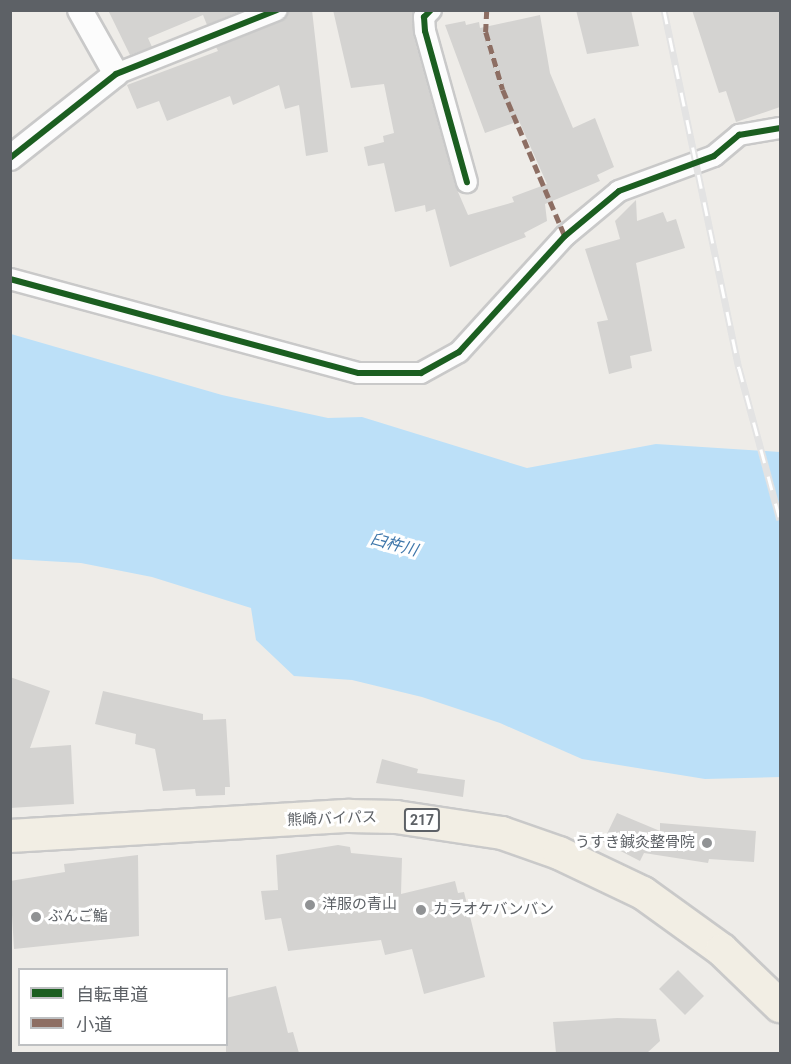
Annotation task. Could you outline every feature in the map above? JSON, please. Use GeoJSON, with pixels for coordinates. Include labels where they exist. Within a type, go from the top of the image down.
{"type":"FeatureCollection","features":[{"type":"Feature","properties":{"kind":"highway","name":"熊崎バイパス"},"geometry":{"type":"LineString","coordinates":[[10,836],[349,816],[415,819],[502,833],[559,853],[643,893],[722,950],[780,1006]]}},
{"type":"Feature","properties":{"kind":"street"},"geometry":{"type":"LineString","coordinates":[[80,10],[116,74]]}},
{"type":"Feature","properties":{"kind":"street"},"geometry":{"type":"LineString","coordinates":[[10,158],[116,74],[277,10]]}},
{"type":"Feature","properties":{"kind":"street"},"geometry":{"type":"LineString","coordinates":[[431,10],[424,17],[425,31],[467,182]]}},
{"type":"Feature","properties":{"kind":"street"},"geometry":{"type":"LineString","coordinates":[[10,279],[359,373],[421,373],[459,352],[565,236],[619,191],[714,156],[739,135],[780,129]]}},
{"type":"Feature","properties":{"kind":"water","name":"臼杵川"},"geometry":{"type":"Polygon","coordinates":[[[11,334],[222,395],[328,418],[362,417],[527,468],[656,444],[780,452],[780,777],[705,779],[582,759],[500,723],[422,697],[352,680],[294,676],[256,640],[251,608],[152,577],[81,563],[11,559],[11,334]]]}},
{"type":"Feature","properties":{"kind":"building"},"geometry":{"type":"Polygon","coordinates":[[[108,10],[243,10],[207,25],[203,15],[148,38],[152,47],[130,55],[108,10]]]}},
{"type":"Feature","properties":{"kind":"building"},"geometry":{"type":"Polygon","coordinates":[[[289,10],[312,10],[328,152],[306,156],[299,105],[285,109],[279,85],[233,105],[230,96],[167,121],[159,101],[137,109],[127,85],[218,51],[216,47],[282,21],[289,10]]]}},
{"type":"Feature","properties":{"kind":"building"},"geometry":{"type":"Polygon","coordinates":[[[333,10],[414,10],[413,34],[455,185],[468,215],[514,202],[512,197],[547,184],[519,121],[485,133],[445,25],[465,21],[466,25],[479,22],[480,28],[540,15],[550,73],[573,128],[595,118],[614,167],[597,175],[600,181],[545,204],[547,221],[524,233],[526,237],[450,267],[435,209],[426,212],[425,205],[395,212],[384,163],[368,166],[364,147],[384,142],[383,136],[394,133],[384,84],[351,88],[333,10]]]}},
{"type":"Feature","properties":{"kind":"building"},"geometry":{"type":"Polygon","coordinates":[[[576,10],[631,10],[639,46],[587,54],[576,10]]]}},
{"type":"Feature","properties":{"kind":"building"},"geometry":{"type":"Polygon","coordinates":[[[692,10],[780,10],[780,107],[736,122],[726,91],[719,93],[692,10]]]}},
{"type":"Feature","properties":{"kind":"building"},"geometry":{"type":"Polygon","coordinates":[[[636,200],[637,221],[663,212],[667,222],[676,219],[685,248],[636,263],[652,351],[630,356],[632,368],[609,374],[597,322],[608,320],[585,249],[620,239],[615,221],[636,200]]]}},
{"type":"Feature","properties":{"kind":"building"},"geometry":{"type":"Polygon","coordinates":[[[10,677],[50,691],[30,748],[71,745],[74,804],[10,808],[10,677]]]}},
{"type":"Feature","properties":{"kind":"building"},"geometry":{"type":"Polygon","coordinates":[[[103,691],[203,714],[203,720],[226,719],[230,787],[225,787],[225,795],[196,796],[195,789],[163,791],[155,749],[135,744],[136,734],[95,724],[103,691]]]}},
{"type":"Feature","properties":{"kind":"building"},"geometry":{"type":"Polygon","coordinates":[[[382,759],[418,769],[417,773],[465,780],[463,797],[376,783],[382,759]]]}},
{"type":"Feature","properties":{"kind":"building","name":"うすき鍼灸整骨院"},"geometry":{"type":"Polygon","coordinates":[[[617,813],[660,831],[660,823],[756,831],[754,862],[709,859],[708,863],[644,853],[640,861],[603,842],[617,813]]]}},
{"type":"Feature","properties":{"kind":"building"},"geometry":{"type":"Polygon","coordinates":[[[338,845],[350,847],[351,853],[402,858],[401,894],[455,881],[458,893],[464,892],[485,977],[424,994],[412,949],[385,955],[381,940],[288,951],[281,918],[265,920],[261,891],[278,890],[276,855],[338,845]]]}},
{"type":"Feature","properties":{"kind":"building"},"geometry":{"type":"Polygon","coordinates":[[[138,855],[139,936],[14,949],[10,881],[65,872],[64,864],[138,855]]]}},
{"type":"Feature","properties":{"kind":"building"},"geometry":{"type":"Polygon","coordinates":[[[678,970],[704,996],[685,1015],[659,989],[678,970]]]}},
{"type":"Feature","properties":{"kind":"building"},"geometry":{"type":"Polygon","coordinates":[[[276,986],[288,1033],[293,1032],[299,1053],[226,1053],[228,998],[276,986]]]}},
{"type":"Feature","properties":{"kind":"building"},"geometry":{"type":"Polygon","coordinates":[[[617,1018],[656,1019],[660,1041],[647,1053],[556,1053],[553,1022],[617,1018]]]}},
{"type":"Feature","properties":{"kind":"railway"},"geometry":{"type":"LineString","coordinates":[[664,10],[739,368],[780,520]]}},
{"type":"Feature","properties":{"kind":"marked path"},"geometry":{"type":"LineString","coordinates":[[487,10],[486,32],[503,90],[565,236]]}},
{"type":"Feature","properties":{"kind":"cycle path"},"geometry":{"type":"LineString","coordinates":[[10,158],[116,74],[277,10]]}},
{"type":"Feature","properties":{"kind":"cycle path"},"geometry":{"type":"LineString","coordinates":[[431,10],[424,17],[425,31],[467,182]]}},
{"type":"Feature","properties":{"kind":"cycle path"},"geometry":{"type":"LineString","coordinates":[[10,279],[359,373],[421,373],[459,352],[565,236],[619,191],[714,156],[739,135],[780,128]]}},
{"type":"Feature","properties":{"kind":"place","name":"うすき鍼灸整骨院"},"geometry":{"type":"Point","coordinates":[707,843]}},
{"type":"Feature","properties":{"kind":"place","name":"洋服の青山"},"geometry":{"type":"Point","coordinates":[310,905]}},
{"type":"Feature","properties":{"kind":"place","name":"カラオケバンバン"},"geometry":{"type":"Point","coordinates":[421,910]}},
{"type":"Feature","properties":{"kind":"place","name":"ぶんご鮨"},"geometry":{"type":"Point","coordinates":[36,917]}}]}
